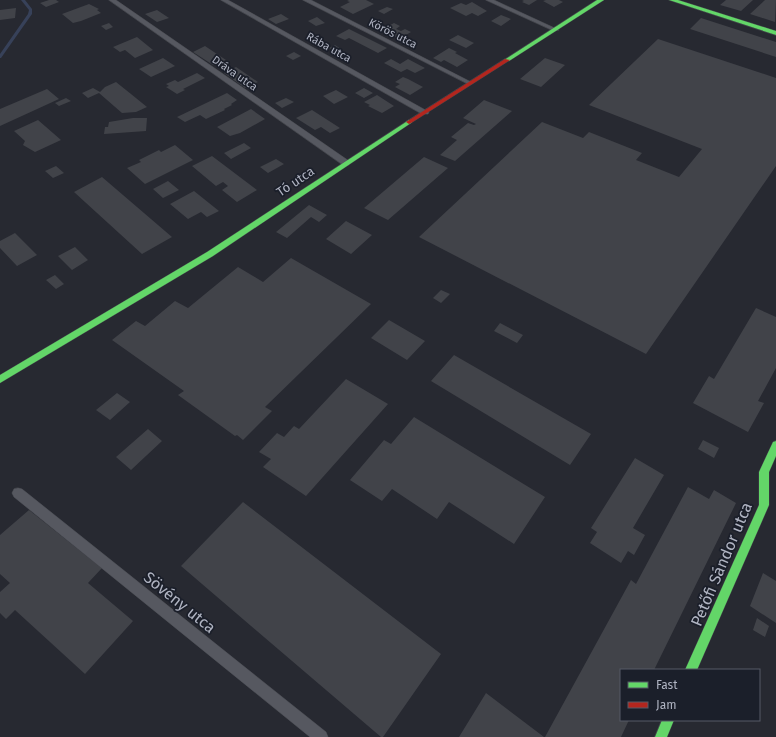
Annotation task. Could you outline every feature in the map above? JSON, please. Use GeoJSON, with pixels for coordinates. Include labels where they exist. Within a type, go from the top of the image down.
{"type":"FeatureCollection","features":[{"type":"Feature","properties":{"kind":"street","name":"Tó utca"},"geometry":{"type":"LineString","coordinates":[[0,379],[210,254],[346,163],[601,0]]}},
{"type":"Feature","properties":{"kind":"street"},"geometry":{"type":"LineString","coordinates":[[672,0],[776,33]]}},
{"type":"Feature","properties":{"kind":"street","name":"Petőfi Sándor utca"},"geometry":{"type":"LineString","coordinates":[[691,669],[764,505],[764,472],[776,445]]}},
{"type":"Feature","properties":{"kind":"street"},"geometry":{"type":"LineString","coordinates":[[661,737],[668,721]]}},
{"type":"Feature","properties":{"kind":"lane","name":"Dráva utca"},"geometry":{"type":"LineString","coordinates":[[112,0],[346,163]]}},
{"type":"Feature","properties":{"kind":"lane","name":"Rába utca"},"geometry":{"type":"LineString","coordinates":[[224,0],[425,112]]}},
{"type":"Feature","properties":{"kind":"lane","name":"Körös utca"},"geometry":{"type":"LineString","coordinates":[[306,0],[470,83]]}},
{"type":"Feature","properties":{"kind":"lane"},"geometry":{"type":"LineString","coordinates":[[489,0],[556,30]]}},
{"type":"Feature","properties":{"kind":"lane","name":"Sövény utca"},"geometry":{"type":"LineString","coordinates":[[18,493],[321,737]]}},
{"type":"Feature","properties":{"kind":"building"},"geometry":{"type":"Polygon","coordinates":[[[49,0],[56,0],[59,2],[46,7],[40,3],[49,0]]]}},
{"type":"Feature","properties":{"kind":"building"},"geometry":{"type":"Polygon","coordinates":[[[366,0],[374,4],[353,14],[340,7],[350,2],[347,1],[366,0]]]}},
{"type":"Feature","properties":{"kind":"building"},"geometry":{"type":"Polygon","coordinates":[[[522,0],[537,0],[529,5],[522,2],[524,1],[522,0]]]}},
{"type":"Feature","properties":{"kind":"building"},"geometry":{"type":"Polygon","coordinates":[[[559,0],[563,2],[554,7],[543,1],[559,0]]]}},
{"type":"Feature","properties":{"kind":"building"},"geometry":{"type":"Polygon","coordinates":[[[726,0],[753,0],[741,11],[720,5],[726,0]]]}},
{"type":"Feature","properties":{"kind":"building"},"geometry":{"type":"Polygon","coordinates":[[[765,0],[776,0],[775,22],[750,14],[765,0]]]}},
{"type":"Feature","properties":{"kind":"building"},"geometry":{"type":"Polygon","coordinates":[[[472,2],[487,11],[478,16],[472,13],[466,16],[450,8],[461,3],[466,5],[472,2]]]}},
{"type":"Feature","properties":{"kind":"building"},"geometry":{"type":"Polygon","coordinates":[[[89,4],[99,9],[97,10],[101,13],[73,23],[62,14],[89,4]]]}},
{"type":"Feature","properties":{"kind":"building"},"geometry":{"type":"Polygon","coordinates":[[[387,7],[393,9],[384,14],[378,11],[387,7]]]}},
{"type":"Feature","properties":{"kind":"building"},"geometry":{"type":"Polygon","coordinates":[[[16,8],[15,18],[0,20],[0,10],[16,8]]]}},
{"type":"Feature","properties":{"kind":"building"},"geometry":{"type":"Polygon","coordinates":[[[157,10],[169,18],[157,22],[145,14],[157,10]]]}},
{"type":"Feature","properties":{"kind":"building"},"geometry":{"type":"Polygon","coordinates":[[[281,14],[289,19],[276,24],[268,19],[281,14]]]}},
{"type":"Feature","properties":{"kind":"building"},"geometry":{"type":"Polygon","coordinates":[[[501,15],[511,19],[501,26],[491,21],[501,15]]]}},
{"type":"Feature","properties":{"kind":"building"},"geometry":{"type":"Polygon","coordinates":[[[317,17],[325,23],[316,26],[308,21],[317,17]]]}},
{"type":"Feature","properties":{"kind":"building"},"geometry":{"type":"Polygon","coordinates":[[[701,18],[776,42],[776,57],[690,29],[701,18]]]}},
{"type":"Feature","properties":{"kind":"building"},"geometry":{"type":"Polygon","coordinates":[[[109,23],[113,27],[106,30],[101,26],[109,23]]]}},
{"type":"Feature","properties":{"kind":"building"},"geometry":{"type":"Polygon","coordinates":[[[394,23],[400,26],[396,29],[401,31],[405,29],[411,32],[399,39],[381,30],[394,23]]]}},
{"type":"Feature","properties":{"kind":"building"},"geometry":{"type":"Polygon","coordinates":[[[349,29],[387,48],[378,53],[349,38],[345,40],[336,36],[349,29]]]}},
{"type":"Feature","properties":{"kind":"building"},"geometry":{"type":"Polygon","coordinates":[[[458,35],[474,43],[466,48],[449,40],[458,35]]]}},
{"type":"Feature","properties":{"kind":"building"},"geometry":{"type":"Polygon","coordinates":[[[137,37],[153,50],[135,58],[125,50],[120,52],[113,47],[137,37]]]}},
{"type":"Feature","properties":{"kind":"building"},"geometry":{"type":"Polygon","coordinates":[[[658,39],[776,78],[776,166],[646,354],[419,237],[542,122],[583,138],[589,132],[642,153],[636,160],[679,177],[702,149],[589,105],[658,39]]]}},
{"type":"Feature","properties":{"kind":"building"},"geometry":{"type":"Polygon","coordinates":[[[335,45],[341,49],[336,52],[329,48],[335,45]]]}},
{"type":"Feature","properties":{"kind":"building"},"geometry":{"type":"Polygon","coordinates":[[[205,46],[226,60],[213,65],[193,52],[205,46]]]}},
{"type":"Feature","properties":{"kind":"building"},"geometry":{"type":"Polygon","coordinates":[[[449,48],[468,60],[457,67],[444,60],[441,62],[433,58],[449,48]]]}},
{"type":"Feature","properties":{"kind":"building"},"geometry":{"type":"Polygon","coordinates":[[[294,52],[301,56],[293,60],[286,56],[294,52]]]}},
{"type":"Feature","properties":{"kind":"building"},"geometry":{"type":"Polygon","coordinates":[[[163,58],[175,66],[151,77],[139,69],[163,58]]]}},
{"type":"Feature","properties":{"kind":"building"},"geometry":{"type":"Polygon","coordinates":[[[545,58],[565,65],[541,87],[520,79],[545,58]]]}},
{"type":"Feature","properties":{"kind":"building"},"geometry":{"type":"Polygon","coordinates":[[[391,59],[400,64],[408,59],[425,68],[415,73],[407,69],[401,72],[384,63],[391,59]]]}},
{"type":"Feature","properties":{"kind":"building"},"geometry":{"type":"Polygon","coordinates":[[[236,67],[258,82],[245,88],[224,73],[236,67]]]}},
{"type":"Feature","properties":{"kind":"building"},"geometry":{"type":"Polygon","coordinates":[[[197,73],[205,78],[183,89],[185,90],[177,94],[166,87],[169,86],[166,84],[175,80],[178,82],[197,73]]]}},
{"type":"Feature","properties":{"kind":"building"},"geometry":{"type":"Polygon","coordinates":[[[403,77],[423,87],[410,95],[395,87],[400,84],[395,82],[403,77]]]}},
{"type":"Feature","properties":{"kind":"building"},"geometry":{"type":"Polygon","coordinates":[[[116,82],[147,107],[136,112],[122,113],[99,93],[88,98],[82,93],[93,88],[100,92],[105,87],[116,82]]]}},
{"type":"Feature","properties":{"kind":"building"},"geometry":{"type":"Polygon","coordinates":[[[364,88],[373,93],[364,98],[355,93],[364,88]]]}},
{"type":"Feature","properties":{"kind":"building"},"geometry":{"type":"Polygon","coordinates":[[[47,89],[59,99],[0,126],[0,109],[47,89]]]}},
{"type":"Feature","properties":{"kind":"building"},"geometry":{"type":"Polygon","coordinates":[[[336,90],[348,97],[334,104],[323,96],[336,90]]]}},
{"type":"Feature","properties":{"kind":"building"},"geometry":{"type":"Polygon","coordinates":[[[227,93],[237,100],[231,104],[232,105],[224,109],[225,110],[206,119],[200,115],[185,122],[177,117],[227,93]]]}},
{"type":"Feature","properties":{"kind":"building"},"geometry":{"type":"Polygon","coordinates":[[[377,95],[394,106],[382,113],[368,106],[370,105],[364,102],[377,95]]]}},
{"type":"Feature","properties":{"kind":"building"},"geometry":{"type":"Polygon","coordinates":[[[66,98],[71,101],[59,106],[55,103],[66,98]]]}},
{"type":"Feature","properties":{"kind":"building"},"geometry":{"type":"Polygon","coordinates":[[[286,98],[294,102],[282,108],[275,103],[286,98]]]}},
{"type":"Feature","properties":{"kind":"building"},"geometry":{"type":"Polygon","coordinates":[[[484,100],[512,111],[455,161],[440,155],[457,140],[451,137],[468,123],[474,125],[476,124],[463,118],[484,100]]]}},
{"type":"Feature","properties":{"kind":"building"},"geometry":{"type":"Polygon","coordinates":[[[251,109],[265,119],[240,133],[230,136],[217,127],[251,109]]]}},
{"type":"Feature","properties":{"kind":"building"},"geometry":{"type":"Polygon","coordinates":[[[312,110],[340,128],[330,133],[321,127],[315,130],[296,118],[312,110]]]}},
{"type":"Feature","properties":{"kind":"building"},"geometry":{"type":"Polygon","coordinates":[[[133,118],[147,118],[146,131],[104,134],[105,127],[108,127],[109,122],[133,118]]]}},
{"type":"Feature","properties":{"kind":"building"},"geometry":{"type":"Polygon","coordinates":[[[38,120],[61,140],[35,152],[23,145],[25,141],[14,131],[38,120]]]}},
{"type":"Feature","properties":{"kind":"building"},"geometry":{"type":"Polygon","coordinates":[[[244,143],[251,148],[231,159],[224,153],[244,143]]]}},
{"type":"Feature","properties":{"kind":"building"},"geometry":{"type":"Polygon","coordinates":[[[175,145],[193,160],[145,184],[127,168],[141,162],[139,160],[159,150],[161,152],[175,145]]]}},
{"type":"Feature","properties":{"kind":"building"},"geometry":{"type":"Polygon","coordinates":[[[212,156],[257,190],[237,202],[222,190],[228,186],[223,182],[216,186],[192,166],[212,156]]]}},
{"type":"Feature","properties":{"kind":"building"},"geometry":{"type":"Polygon","coordinates":[[[424,157],[448,168],[388,220],[364,208],[424,157]]]}},
{"type":"Feature","properties":{"kind":"building"},"geometry":{"type":"Polygon","coordinates":[[[276,159],[284,164],[268,173],[260,167],[276,159]]]}},
{"type":"Feature","properties":{"kind":"building"},"geometry":{"type":"Polygon","coordinates":[[[56,166],[64,173],[53,178],[45,171],[56,166]]]}},
{"type":"Feature","properties":{"kind":"building"},"geometry":{"type":"Polygon","coordinates":[[[102,177],[172,237],[142,254],[74,192],[102,177]]]}},
{"type":"Feature","properties":{"kind":"building"},"geometry":{"type":"Polygon","coordinates":[[[168,181],[179,190],[163,198],[153,189],[168,181]]]}},
{"type":"Feature","properties":{"kind":"building"},"geometry":{"type":"Polygon","coordinates":[[[194,191],[219,211],[207,217],[201,212],[188,219],[170,204],[194,191]]]}},
{"type":"Feature","properties":{"kind":"building"},"geometry":{"type":"Polygon","coordinates":[[[309,205],[327,215],[319,222],[311,217],[287,238],[276,232],[309,205]]]}},
{"type":"Feature","properties":{"kind":"building"},"geometry":{"type":"Polygon","coordinates":[[[346,221],[372,235],[351,254],[326,239],[346,221]]]}},
{"type":"Feature","properties":{"kind":"building"},"geometry":{"type":"Polygon","coordinates":[[[15,233],[37,255],[17,266],[0,248],[0,241],[15,233]]]}},
{"type":"Feature","properties":{"kind":"building"},"geometry":{"type":"Polygon","coordinates":[[[75,247],[88,260],[72,270],[58,256],[75,247]]]}},
{"type":"Feature","properties":{"kind":"building"},"geometry":{"type":"Polygon","coordinates":[[[291,258],[371,304],[265,407],[272,411],[243,440],[237,435],[235,436],[178,395],[184,391],[112,340],[136,321],[145,326],[175,301],[188,308],[238,267],[263,282],[291,258]]]}},
{"type":"Feature","properties":{"kind":"building"},"geometry":{"type":"Polygon","coordinates":[[[55,275],[64,284],[56,289],[46,280],[55,275]]]}},
{"type":"Feature","properties":{"kind":"building"},"geometry":{"type":"Polygon","coordinates":[[[441,290],[450,294],[441,303],[433,298],[441,290]]]}},
{"type":"Feature","properties":{"kind":"building"},"geometry":{"type":"Polygon","coordinates":[[[756,308],[776,317],[776,368],[758,401],[764,403],[748,432],[693,403],[709,376],[714,379],[756,308]]]}},
{"type":"Feature","properties":{"kind":"building"},"geometry":{"type":"Polygon","coordinates":[[[389,320],[425,341],[407,360],[371,338],[389,320]]]}},
{"type":"Feature","properties":{"kind":"building"},"geometry":{"type":"Polygon","coordinates":[[[500,323],[523,335],[517,343],[494,331],[500,323]]]}},
{"type":"Feature","properties":{"kind":"building"},"geometry":{"type":"Polygon","coordinates":[[[454,355],[591,434],[570,465],[431,381],[454,355]]]}},
{"type":"Feature","properties":{"kind":"building"},"geometry":{"type":"Polygon","coordinates":[[[346,379],[388,404],[306,496],[263,467],[271,459],[259,452],[277,433],[284,437],[294,426],[299,429],[346,379]]]}},
{"type":"Feature","properties":{"kind":"building"},"geometry":{"type":"Polygon","coordinates":[[[117,393],[130,402],[110,420],[96,410],[117,393]]]}},
{"type":"Feature","properties":{"kind":"building"},"geometry":{"type":"Polygon","coordinates":[[[414,417],[545,497],[514,544],[449,502],[437,519],[392,489],[382,501],[350,480],[384,440],[391,444],[414,417]]]}},
{"type":"Feature","properties":{"kind":"building"},"geometry":{"type":"Polygon","coordinates":[[[148,429],[162,441],[131,470],[116,457],[148,429]]]}},
{"type":"Feature","properties":{"kind":"building"},"geometry":{"type":"Polygon","coordinates":[[[703,440],[719,448],[714,458],[698,449],[703,440]]]}},
{"type":"Feature","properties":{"kind":"building"},"geometry":{"type":"Polygon","coordinates":[[[635,458],[664,475],[633,528],[645,535],[634,555],[628,551],[621,563],[590,543],[597,532],[591,528],[635,458]]]}},
{"type":"Feature","properties":{"kind":"building"},"geometry":{"type":"Polygon","coordinates":[[[688,487],[709,499],[714,490],[736,503],[654,669],[620,669],[620,721],[629,721],[621,737],[545,737],[631,580],[636,584],[688,487]]]}},
{"type":"Feature","properties":{"kind":"building"},"geometry":{"type":"Polygon","coordinates":[[[243,502],[441,654],[383,737],[381,737],[181,566],[243,502]]]}},
{"type":"Feature","properties":{"kind":"building"},"geometry":{"type":"Polygon","coordinates":[[[29,510],[102,568],[88,583],[133,621],[85,674],[15,610],[6,619],[0,613],[0,592],[10,583],[0,574],[0,535],[29,510]]]}},
{"type":"Feature","properties":{"kind":"building"},"geometry":{"type":"Polygon","coordinates":[[[763,573],[776,581],[776,623],[750,606],[763,573]]]}},
{"type":"Feature","properties":{"kind":"building"},"geometry":{"type":"Polygon","coordinates":[[[757,618],[769,626],[765,637],[753,630],[757,618]]]}},
{"type":"Feature","properties":{"kind":"building"},"geometry":{"type":"Polygon","coordinates":[[[486,693],[544,737],[459,737],[486,693]]]}},
{"type":"Feature","properties":{"kind":"waterway"},"geometry":{"type":"LineString","coordinates":[[0,57],[30,14],[31,10],[23,0]]}},
{"type":"Feature","properties":{"kind":"traffic: fast"},"geometry":{"type":"LineString","coordinates":[[507,60],[601,0]]}},
{"type":"Feature","properties":{"kind":"traffic: fast"},"geometry":{"type":"LineString","coordinates":[[672,0],[776,33]]}},
{"type":"Feature","properties":{"kind":"traffic: fast"},"geometry":{"type":"LineString","coordinates":[[0,379],[210,254],[409,122]]}},
{"type":"Feature","properties":{"kind":"traffic: fast"},"geometry":{"type":"LineString","coordinates":[[691,669],[764,505],[764,472],[776,445]]}},
{"type":"Feature","properties":{"kind":"traffic: fast"},"geometry":{"type":"LineString","coordinates":[[661,737],[668,721]]}},
{"type":"Feature","properties":{"kind":"traffic: jam"},"geometry":{"type":"LineString","coordinates":[[409,122],[507,60]]}}]}
